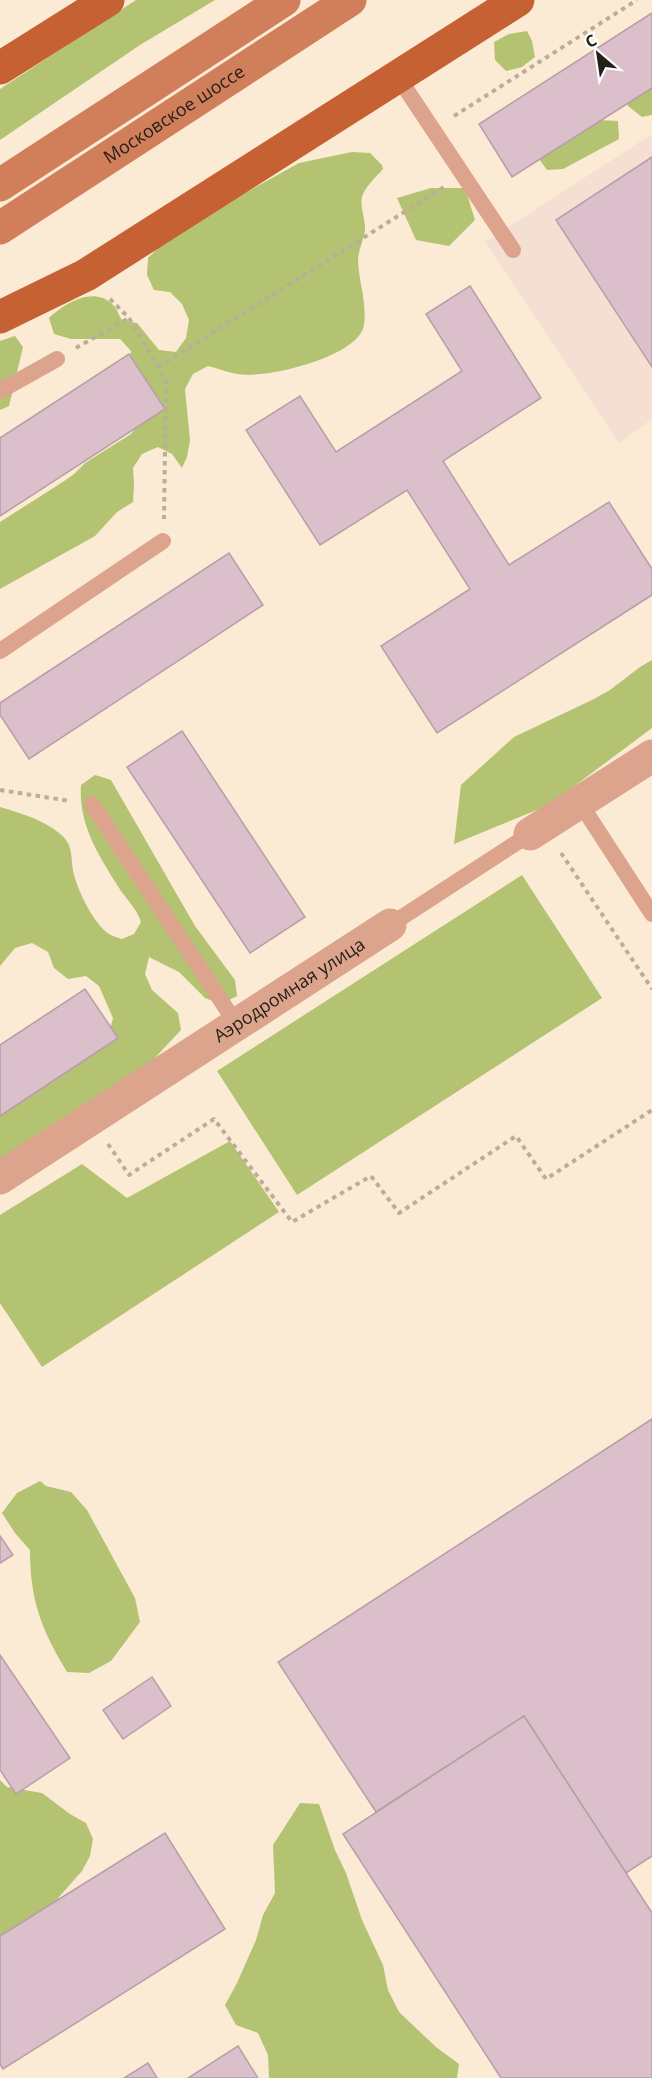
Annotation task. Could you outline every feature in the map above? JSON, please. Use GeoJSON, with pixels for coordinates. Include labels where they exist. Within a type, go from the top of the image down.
{"type":"FeatureCollection","features":[{"type":"Feature","properties":{"kind":"main road"},"geometry":{"type":"LineString","coordinates":[[0,68],[108,0]]}},
{"type":"Feature","properties":{"kind":"main road","name":"Московское шоссе"},"geometry":{"type":"LineString","coordinates":[[0,185],[284,0]]}},
{"type":"Feature","properties":{"kind":"main road","name":"Московское шоссе"},"geometry":{"type":"LineString","coordinates":[[0,228],[350,0]]}},
{"type":"Feature","properties":{"kind":"main road"},"geometry":{"type":"LineString","coordinates":[[0,317],[86,274],[518,0]]}},
{"type":"Feature","properties":{"kind":"street","name":"Аэродромная улица"},"geometry":{"type":"LineString","coordinates":[[537,830],[652,756]]}},
{"type":"Feature","properties":{"kind":"street","name":"Аэродромная улица"},"geometry":{"type":"LineString","coordinates":[[0,1178],[390,926]]}},
{"type":"Feature","properties":{"kind":"lane"},"geometry":{"type":"LineString","coordinates":[[398,77],[513,250]]}},
{"type":"Feature","properties":{"kind":"lane"},"geometry":{"type":"LineString","coordinates":[[0,391],[57,359]]}},
{"type":"Feature","properties":{"kind":"lane"},"geometry":{"type":"LineString","coordinates":[[0,651],[164,541]]}},
{"type":"Feature","properties":{"kind":"lane"},"geometry":{"type":"LineString","coordinates":[[580,803],[652,914]]}},
{"type":"Feature","properties":{"kind":"lane"},"geometry":{"type":"LineString","coordinates":[[92,804],[237,1024]]}},
{"type":"Feature","properties":{"kind":"lane","name":"Аэродромная улица"},"geometry":{"type":"LineString","coordinates":[[390,926],[537,830]]}},
{"type":"Feature","properties":{"kind":"path"},"geometry":{"type":"LineString","coordinates":[[433,129],[630,2],[637,0]]}},
{"type":"Feature","properties":{"kind":"path"},"geometry":{"type":"LineString","coordinates":[[158,367],[463,175]]}},
{"type":"Feature","properties":{"kind":"path"},"geometry":{"type":"LineString","coordinates":[[86,274],[129,318],[166,381],[164,541]]}},
{"type":"Feature","properties":{"kind":"path"},"geometry":{"type":"LineString","coordinates":[[57,359],[129,318]]}},
{"type":"Feature","properties":{"kind":"path"},"geometry":{"type":"LineString","coordinates":[[0,790],[92,804]]}},
{"type":"Feature","properties":{"kind":"path"},"geometry":{"type":"LineString","coordinates":[[537,830],[652,989]]}},
{"type":"Feature","properties":{"kind":"path"},"geometry":{"type":"LineString","coordinates":[[91,1119],[129,1174],[214,1119],[292,1222],[371,1176],[399,1213],[516,1137],[546,1179],[652,1110]]}},
{"type":"Feature","properties":{"kind":"shaded area"},"geometry":{"type":"Polygon","coordinates":[[[652,134],[652,419],[619,443],[485,242],[652,134]]]}},
{"type":"Feature","properties":{"kind":"green space"},"geometry":{"type":"Polygon","coordinates":[[[136,0],[215,0],[140,45],[0,140],[0,89],[136,0]]]}},
{"type":"Feature","properties":{"kind":"green space"},"geometry":{"type":"Polygon","coordinates":[[[527,31],[532,41],[535,57],[522,67],[506,71],[495,60],[494,42],[509,34],[527,31]]]}},
{"type":"Feature","properties":{"kind":"green space"},"geometry":{"type":"Polygon","coordinates":[[[652,67],[652,115],[642,117],[628,106],[624,89],[652,67]]]}},
{"type":"Feature","properties":{"kind":"green space"},"geometry":{"type":"Polygon","coordinates":[[[599,120],[618,121],[619,139],[563,169],[547,170],[537,156],[599,120]]]}},
{"type":"Feature","properties":{"kind":"green space"},"geometry":{"type":"Polygon","coordinates":[[[352,152],[370,153],[383,169],[367,187],[362,198],[365,229],[358,261],[365,317],[364,325],[358,336],[346,347],[329,356],[289,369],[251,375],[208,366],[193,374],[185,389],[190,440],[182,468],[172,454],[158,447],[142,454],[133,468],[133,502],[117,512],[95,536],[0,589],[0,522],[131,434],[141,419],[127,371],[131,351],[120,339],[71,339],[54,334],[49,318],[71,302],[96,296],[112,304],[122,320],[137,323],[159,350],[176,352],[186,338],[189,320],[182,304],[170,292],[154,290],[147,275],[148,258],[173,233],[299,163],[352,152]]]}},
{"type":"Feature","properties":{"kind":"green space"},"geometry":{"type":"Polygon","coordinates":[[[431,188],[465,188],[475,220],[449,246],[416,240],[397,198],[431,188]]]}},
{"type":"Feature","properties":{"kind":"green space"},"geometry":{"type":"Polygon","coordinates":[[[15,336],[23,347],[9,406],[0,410],[0,341],[15,336]]]}},
{"type":"Feature","properties":{"kind":"green space"},"geometry":{"type":"Polygon","coordinates":[[[652,660],[652,728],[549,805],[454,844],[461,785],[514,737],[594,699],[652,660]]]}},
{"type":"Feature","properties":{"kind":"green space"},"geometry":{"type":"Polygon","coordinates":[[[95,775],[111,780],[195,926],[235,980],[237,996],[221,1004],[205,998],[179,972],[149,957],[145,974],[152,990],[178,1013],[181,1030],[138,1076],[0,1179],[0,1115],[109,1034],[113,1018],[99,986],[86,976],[68,979],[54,968],[48,952],[32,943],[15,948],[0,966],[0,807],[38,820],[52,828],[68,842],[76,882],[88,908],[103,929],[122,939],[134,934],[141,922],[135,909],[105,866],[87,827],[81,800],[81,785],[95,775]]]}},
{"type":"Feature","properties":{"kind":"green space"},"geometry":{"type":"Polygon","coordinates":[[[522,875],[602,998],[297,1195],[217,1071],[522,875]]]}},
{"type":"Feature","properties":{"kind":"green space"},"geometry":{"type":"Polygon","coordinates":[[[230,1141],[279,1212],[42,1367],[0,1303],[0,1215],[82,1164],[127,1198],[230,1141]]]}},
{"type":"Feature","properties":{"kind":"green space"},"geometry":{"type":"Polygon","coordinates":[[[40,1481],[46,1486],[71,1492],[87,1510],[135,1598],[140,1622],[111,1661],[89,1673],[67,1672],[50,1642],[35,1599],[30,1550],[2,1513],[17,1493],[40,1481]]]}},
{"type":"Feature","properties":{"kind":"green space"},"geometry":{"type":"Polygon","coordinates":[[[0,1780],[7,1787],[42,1793],[86,1823],[93,1839],[90,1856],[82,1871],[59,1897],[50,1912],[0,1949],[0,1780]]]}},
{"type":"Feature","properties":{"kind":"green space"},"geometry":{"type":"Polygon","coordinates":[[[300,1803],[319,1804],[362,1920],[383,1965],[388,1990],[399,2012],[436,2047],[459,2064],[457,2078],[269,2078],[268,2055],[258,2033],[236,2025],[225,2005],[256,1940],[263,1915],[275,1893],[273,1845],[300,1803]]]}},
{"type":"Feature","properties":{"kind":"building"},"geometry":{"type":"Polygon","coordinates":[[[652,13],[652,88],[512,177],[479,124],[652,13]]]}},
{"type":"Feature","properties":{"kind":"building"},"geometry":{"type":"Polygon","coordinates":[[[652,157],[652,367],[556,220],[652,157]]]}},
{"type":"Feature","properties":{"kind":"building"},"geometry":{"type":"Polygon","coordinates":[[[470,286],[541,398],[443,461],[509,565],[609,502],[652,569],[652,595],[437,733],[381,646],[470,589],[407,490],[320,545],[246,430],[300,396],[336,452],[462,371],[426,314],[470,286]]]}},
{"type":"Feature","properties":{"kind":"building"},"geometry":{"type":"Polygon","coordinates":[[[129,354],[165,409],[0,516],[0,438],[129,354]]]}},
{"type":"Feature","properties":{"kind":"building"},"geometry":{"type":"Polygon","coordinates":[[[229,553],[263,605],[29,759],[0,715],[0,703],[229,553]]]}},
{"type":"Feature","properties":{"kind":"building"},"geometry":{"type":"Polygon","coordinates":[[[182,731],[305,917],[250,953],[127,767],[182,731]]]}},
{"type":"Feature","properties":{"kind":"building"},"geometry":{"type":"Polygon","coordinates":[[[85,989],[118,1038],[0,1116],[0,1045],[85,989]]]}},
{"type":"Feature","properties":{"kind":"building"},"geometry":{"type":"Polygon","coordinates":[[[652,1419],[652,1856],[626,1873],[524,1716],[376,1812],[278,1662],[652,1419]]]}},
{"type":"Feature","properties":{"kind":"building"},"geometry":{"type":"Polygon","coordinates":[[[0,1536],[13,1555],[0,1563],[0,1536]]]}},
{"type":"Feature","properties":{"kind":"building"},"geometry":{"type":"Polygon","coordinates":[[[0,1655],[70,1758],[16,1794],[0,1770],[0,1655]]]}},
{"type":"Feature","properties":{"kind":"building"},"geometry":{"type":"Polygon","coordinates":[[[152,1677],[171,1706],[123,1739],[103,1710],[152,1677]]]}},
{"type":"Feature","properties":{"kind":"building"},"geometry":{"type":"Polygon","coordinates":[[[524,1716],[652,1913],[652,2078],[501,2078],[343,1834],[524,1716]]]}},
{"type":"Feature","properties":{"kind":"building"},"geometry":{"type":"Polygon","coordinates":[[[165,1833],[225,1929],[3,2069],[0,2064],[0,1936],[165,1833]]]}},
{"type":"Feature","properties":{"kind":"building"},"geometry":{"type":"Polygon","coordinates":[[[238,2046],[258,2078],[188,2078],[238,2046]]]}},
{"type":"Feature","properties":{"kind":"building"},"geometry":{"type":"Polygon","coordinates":[[[148,2063],[157,2078],[124,2078],[148,2063]]]}}]}
